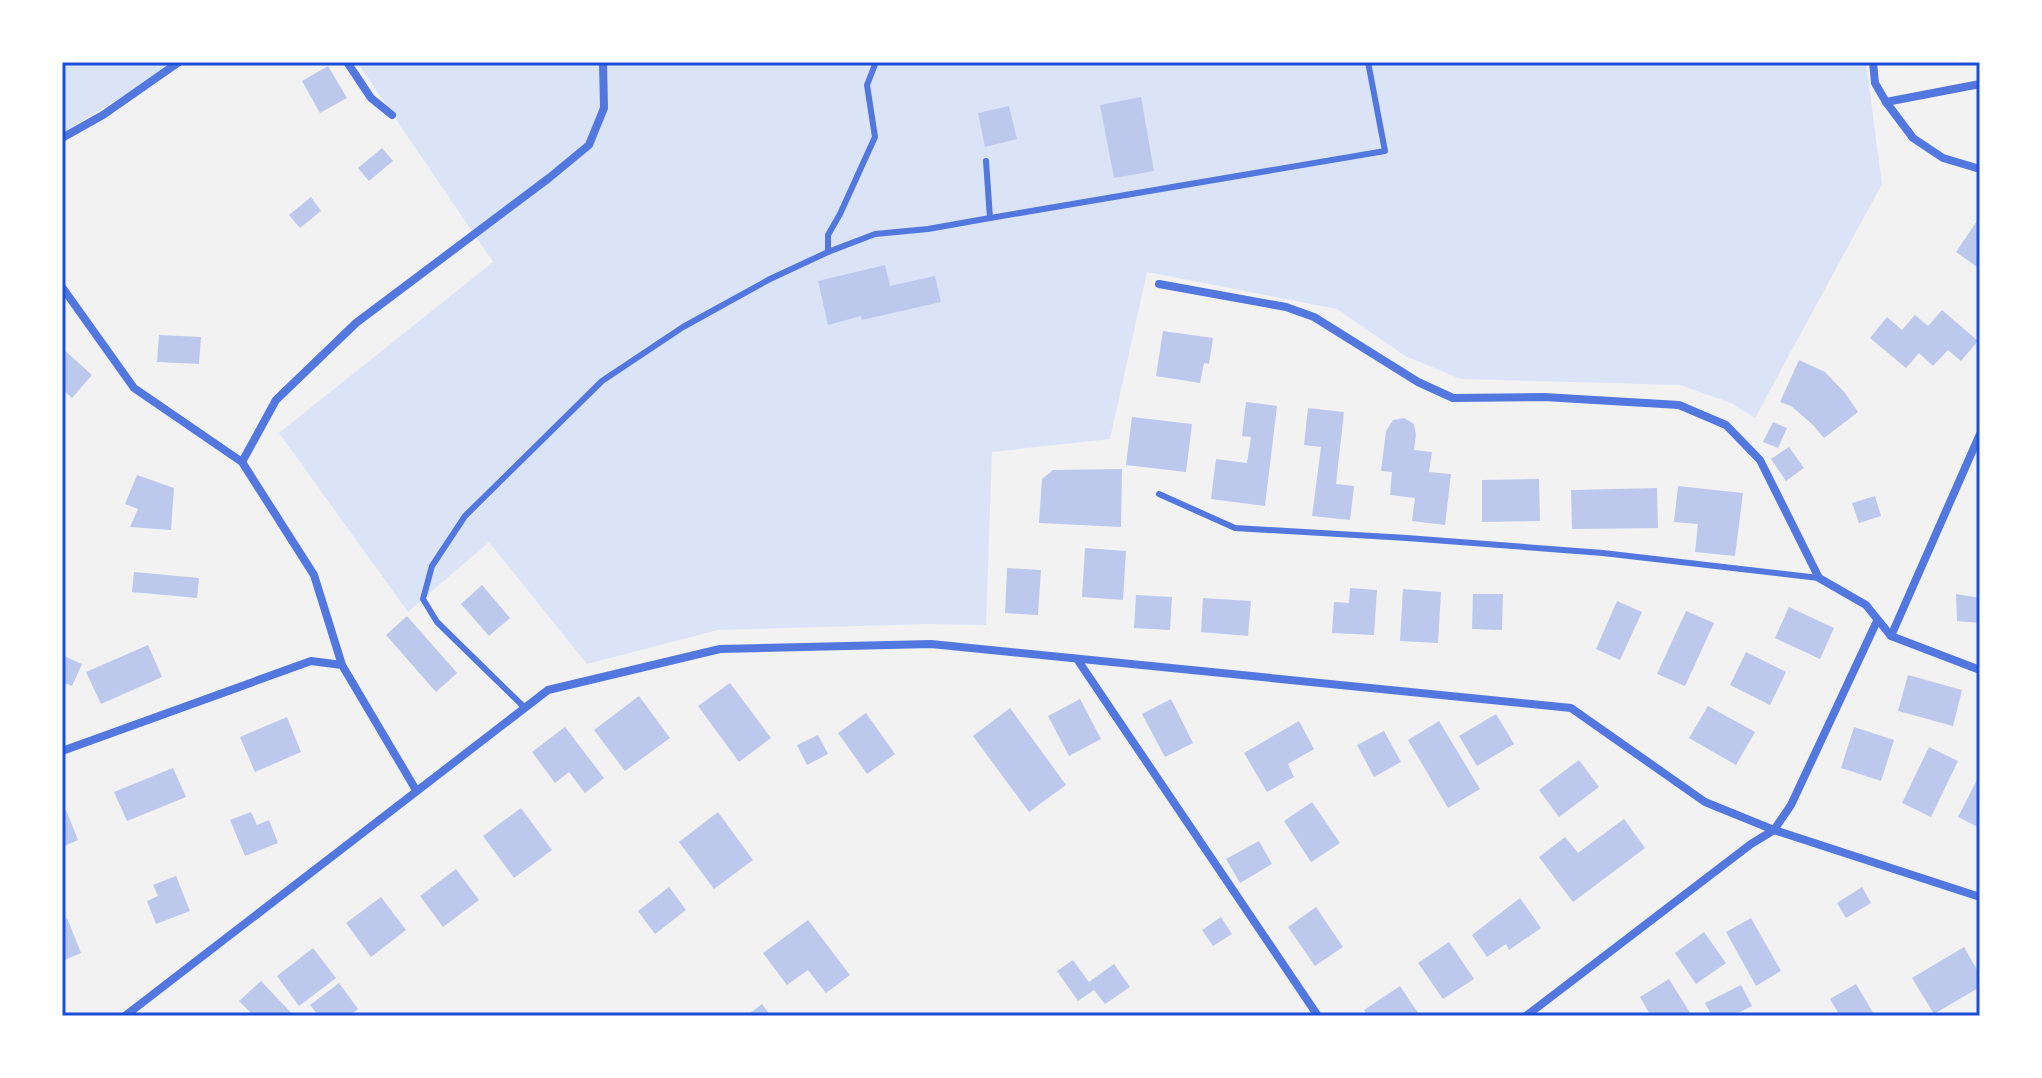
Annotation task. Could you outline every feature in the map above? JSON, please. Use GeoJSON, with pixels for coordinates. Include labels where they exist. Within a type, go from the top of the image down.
{"type":"FeatureCollection","features":[{"type":"Feature","properties":{"kind":"street"},"geometry":{"type":"LineString","coordinates":[[62,138],[103,115],[179,62]]}},
{"type":"Feature","properties":{"kind":"street"},"geometry":{"type":"LineString","coordinates":[[347,62],[371,98],[392,115]]}},
{"type":"Feature","properties":{"kind":"street"},"geometry":{"type":"LineString","coordinates":[[242,462],[276,400],[356,323],[589,145],[604,108],[603,62]]}},
{"type":"Feature","properties":{"kind":"street"},"geometry":{"type":"LineString","coordinates":[[1873,62],[1875,83],[1913,138],[1943,158],[1980,169]]}},
{"type":"Feature","properties":{"kind":"street"},"geometry":{"type":"LineString","coordinates":[[1886,102],[1980,84]]}},
{"type":"Feature","properties":{"kind":"street"},"geometry":{"type":"LineString","coordinates":[[1159,284],[1286,307],[1314,317],[1418,382],[1453,398],[1544,397],[1679,405],[1726,425],[1760,460],[1819,578],[1866,605],[1891,636],[1980,670]]}},
{"type":"Feature","properties":{"kind":"street"},"geometry":{"type":"LineString","coordinates":[[62,287],[134,388],[242,462],[314,575],[342,665],[416,790]]}},
{"type":"Feature","properties":{"kind":"street"},"geometry":{"type":"LineString","coordinates":[[1891,636],[1980,434]]}},
{"type":"Feature","properties":{"kind":"street"},"geometry":{"type":"LineString","coordinates":[[1526,1016],[1751,844],[1774,830],[1791,805],[1877,621]]}},
{"type":"Feature","properties":{"kind":"street"},"geometry":{"type":"LineString","coordinates":[[125,1016],[548,690],[720,649],[931,644],[1571,708],[1705,802],[1774,830],[1980,897]]}},
{"type":"Feature","properties":{"kind":"street"},"geometry":{"type":"LineString","coordinates":[[1077,659],[1318,1016]]}},
{"type":"Feature","properties":{"kind":"street"},"geometry":{"type":"LineString","coordinates":[[62,751],[311,661],[342,665]]}},
{"type":"Feature","properties":{"kind":"lane"},"geometry":{"type":"LineString","coordinates":[[828,252],[828,235],[875,137],[867,85],[876,62]]}},
{"type":"Feature","properties":{"kind":"lane"},"geometry":{"type":"LineString","coordinates":[[525,708],[437,622],[423,599],[432,566],[465,516],[602,381],[683,327],[770,279],[875,234],[928,229],[1385,151],[1368,62]]}},
{"type":"Feature","properties":{"kind":"lane"},"geometry":{"type":"LineString","coordinates":[[986,161],[990,218]]}},
{"type":"Feature","properties":{"kind":"lane"},"geometry":{"type":"LineString","coordinates":[[1159,494],[1235,528],[1603,553],[1819,578]]}},
{"type":"Feature","properties":{"kind":"shaded area"},"geometry":{"type":"Polygon","coordinates":[[[62,62],[179,62],[62,133],[62,62]]]}},
{"type":"Feature","properties":{"kind":"shaded area"},"geometry":{"type":"Polygon","coordinates":[[[357,62],[1866,62],[1882,184],[1755,418],[1731,403],[1680,385],[1461,379],[1405,356],[1337,309],[1147,272],[1110,439],[992,452],[986,625],[718,630],[587,664],[489,542],[408,612],[279,433],[493,262],[357,62]]]}},
{"type":"Feature","properties":{"kind":"building"},"geometry":{"type":"Polygon","coordinates":[[[328,66],[347,98],[320,113],[302,81],[328,66]]]}},
{"type":"Feature","properties":{"kind":"building"},"geometry":{"type":"Polygon","coordinates":[[[1141,97],[1154,171],[1114,178],[1100,105],[1141,97]]]}},
{"type":"Feature","properties":{"kind":"building"},"geometry":{"type":"Polygon","coordinates":[[[1009,106],[1017,139],[985,147],[978,113],[1009,106]]]}},
{"type":"Feature","properties":{"kind":"building"},"geometry":{"type":"Polygon","coordinates":[[[382,148],[393,161],[369,181],[358,168],[382,148]]]}},
{"type":"Feature","properties":{"kind":"building"},"geometry":{"type":"Polygon","coordinates":[[[311,197],[321,211],[300,228],[289,215],[311,197]]]}},
{"type":"Feature","properties":{"kind":"building"},"geometry":{"type":"Polygon","coordinates":[[[1977,221],[1980,224],[1980,269],[1956,252],[1977,221]]]}},
{"type":"Feature","properties":{"kind":"building"},"geometry":{"type":"Polygon","coordinates":[[[885,265],[890,286],[935,276],[941,302],[828,325],[818,281],[885,265]]]}},
{"type":"Feature","properties":{"kind":"building"},"geometry":{"type":"Polygon","coordinates":[[[1942,310],[1978,341],[1961,361],[1948,350],[1933,366],[1919,353],[1906,368],[1870,338],[1887,317],[1902,330],[1915,315],[1928,326],[1942,310]]]}},
{"type":"Feature","properties":{"kind":"building"},"geometry":{"type":"Polygon","coordinates":[[[1163,331],[1213,338],[1209,364],[1204,363],[1200,383],[1156,376],[1163,331]]]}},
{"type":"Feature","properties":{"kind":"building"},"geometry":{"type":"Polygon","coordinates":[[[159,335],[201,337],[199,364],[157,362],[159,335]]]}},
{"type":"Feature","properties":{"kind":"building"},"geometry":{"type":"Polygon","coordinates":[[[62,348],[92,375],[72,398],[62,389],[62,348]]]}},
{"type":"Feature","properties":{"kind":"building"},"geometry":{"type":"Polygon","coordinates":[[[1799,360],[1825,372],[1858,412],[1824,438],[1791,406],[1780,402],[1799,360]]]}},
{"type":"Feature","properties":{"kind":"building"},"geometry":{"type":"Polygon","coordinates":[[[1246,402],[1277,406],[1265,506],[1211,499],[1216,459],[1247,463],[1251,437],[1242,436],[1246,402]]]}},
{"type":"Feature","properties":{"kind":"building"},"geometry":{"type":"Polygon","coordinates":[[[1308,408],[1344,412],[1336,484],[1354,486],[1350,520],[1312,516],[1321,447],[1304,445],[1308,408]]]}},
{"type":"Feature","properties":{"kind":"building"},"geometry":{"type":"Polygon","coordinates":[[[1132,417],[1192,424],[1186,472],[1126,465],[1132,417]]]}},
{"type":"Feature","properties":{"kind":"building"},"geometry":{"type":"Polygon","coordinates":[[[1404,418],[1414,424],[1414,450],[1432,452],[1429,472],[1451,474],[1445,525],[1412,521],[1415,498],[1390,495],[1392,472],[1381,471],[1386,431],[1393,420],[1404,418]]]}},
{"type":"Feature","properties":{"kind":"building"},"geometry":{"type":"Polygon","coordinates":[[[1773,422],[1787,428],[1778,448],[1763,442],[1773,422]]]}},
{"type":"Feature","properties":{"kind":"building"},"geometry":{"type":"Polygon","coordinates":[[[1789,447],[1804,468],[1786,481],[1771,459],[1789,447]]]}},
{"type":"Feature","properties":{"kind":"building"},"geometry":{"type":"Polygon","coordinates":[[[1122,469],[1121,527],[1039,523],[1042,479],[1053,470],[1122,469]]]}},
{"type":"Feature","properties":{"kind":"building"},"geometry":{"type":"Polygon","coordinates":[[[137,475],[174,488],[171,530],[130,527],[138,509],[125,504],[137,475]]]}},
{"type":"Feature","properties":{"kind":"building"},"geometry":{"type":"Polygon","coordinates":[[[1539,479],[1540,521],[1482,522],[1482,480],[1539,479]]]}},
{"type":"Feature","properties":{"kind":"building"},"geometry":{"type":"Polygon","coordinates":[[[1678,486],[1743,493],[1735,556],[1695,552],[1698,524],[1674,522],[1678,486]]]}},
{"type":"Feature","properties":{"kind":"building"},"geometry":{"type":"Polygon","coordinates":[[[1657,488],[1658,528],[1572,529],[1571,490],[1657,488]]]}},
{"type":"Feature","properties":{"kind":"building"},"geometry":{"type":"Polygon","coordinates":[[[1875,496],[1881,516],[1859,523],[1852,503],[1875,496]]]}},
{"type":"Feature","properties":{"kind":"building"},"geometry":{"type":"Polygon","coordinates":[[[1085,548],[1126,551],[1123,600],[1082,597],[1085,548]]]}},
{"type":"Feature","properties":{"kind":"building"},"geometry":{"type":"Polygon","coordinates":[[[1007,568],[1041,570],[1038,615],[1005,613],[1007,568]]]}},
{"type":"Feature","properties":{"kind":"building"},"geometry":{"type":"Polygon","coordinates":[[[134,572],[199,578],[197,598],[132,592],[134,572]]]}},
{"type":"Feature","properties":{"kind":"building"},"geometry":{"type":"Polygon","coordinates":[[[482,585],[510,618],[489,636],[461,604],[482,585]]]}},
{"type":"Feature","properties":{"kind":"building"},"geometry":{"type":"Polygon","coordinates":[[[1350,588],[1377,590],[1374,635],[1332,633],[1334,602],[1349,603],[1350,588]]]}},
{"type":"Feature","properties":{"kind":"building"},"geometry":{"type":"Polygon","coordinates":[[[1403,589],[1441,592],[1438,643],[1400,641],[1403,589]]]}},
{"type":"Feature","properties":{"kind":"building"},"geometry":{"type":"Polygon","coordinates":[[[1473,594],[1503,594],[1502,630],[1472,629],[1473,594]]]}},
{"type":"Feature","properties":{"kind":"building"},"geometry":{"type":"Polygon","coordinates":[[[1956,594],[1980,598],[1980,623],[1957,621],[1956,594]]]}},
{"type":"Feature","properties":{"kind":"building"},"geometry":{"type":"Polygon","coordinates":[[[1136,595],[1172,597],[1170,630],[1134,628],[1136,595]]]}},
{"type":"Feature","properties":{"kind":"building"},"geometry":{"type":"Polygon","coordinates":[[[1203,598],[1251,601],[1248,636],[1201,632],[1203,598]]]}},
{"type":"Feature","properties":{"kind":"building"},"geometry":{"type":"Polygon","coordinates":[[[1617,601],[1642,612],[1620,660],[1596,649],[1617,601]]]}},
{"type":"Feature","properties":{"kind":"building"},"geometry":{"type":"Polygon","coordinates":[[[1789,607],[1834,628],[1820,659],[1775,638],[1789,607]]]}},
{"type":"Feature","properties":{"kind":"building"},"geometry":{"type":"Polygon","coordinates":[[[1686,611],[1714,623],[1685,686],[1657,674],[1686,611]]]}},
{"type":"Feature","properties":{"kind":"building"},"geometry":{"type":"Polygon","coordinates":[[[407,616],[457,673],[436,692],[386,635],[407,616]]]}},
{"type":"Feature","properties":{"kind":"building"},"geometry":{"type":"Polygon","coordinates":[[[148,645],[162,677],[101,704],[86,672],[148,645]]]}},
{"type":"Feature","properties":{"kind":"building"},"geometry":{"type":"Polygon","coordinates":[[[1746,652],[1786,672],[1770,705],[1730,685],[1746,652]]]}},
{"type":"Feature","properties":{"kind":"building"},"geometry":{"type":"Polygon","coordinates":[[[62,655],[82,664],[72,686],[62,682],[62,655]]]}},
{"type":"Feature","properties":{"kind":"building"},"geometry":{"type":"Polygon","coordinates":[[[1908,675],[1962,690],[1953,726],[1898,711],[1908,675]]]}},
{"type":"Feature","properties":{"kind":"building"},"geometry":{"type":"Polygon","coordinates":[[[730,683],[771,738],[739,762],[698,706],[730,683]]]}},
{"type":"Feature","properties":{"kind":"building"},"geometry":{"type":"Polygon","coordinates":[[[639,696],[670,738],[625,771],[594,730],[639,696]]]}},
{"type":"Feature","properties":{"kind":"building"},"geometry":{"type":"Polygon","coordinates":[[[1080,699],[1101,739],[1069,756],[1048,716],[1080,699]]]}},
{"type":"Feature","properties":{"kind":"building"},"geometry":{"type":"Polygon","coordinates":[[[1171,699],[1193,743],[1165,757],[1142,714],[1171,699]]]}},
{"type":"Feature","properties":{"kind":"building"},"geometry":{"type":"Polygon","coordinates":[[[1708,706],[1755,732],[1736,765],[1689,738],[1708,706]]]}},
{"type":"Feature","properties":{"kind":"building"},"geometry":{"type":"Polygon","coordinates":[[[1010,708],[1066,785],[1029,812],[973,736],[1010,708]]]}},
{"type":"Feature","properties":{"kind":"building"},"geometry":{"type":"Polygon","coordinates":[[[866,713],[895,754],[867,774],[838,733],[866,713]]]}},
{"type":"Feature","properties":{"kind":"building"},"geometry":{"type":"Polygon","coordinates":[[[1496,714],[1514,744],[1477,766],[1459,736],[1496,714]]]}},
{"type":"Feature","properties":{"kind":"building"},"geometry":{"type":"Polygon","coordinates":[[[287,717],[301,752],[255,772],[240,737],[287,717]]]}},
{"type":"Feature","properties":{"kind":"building"},"geometry":{"type":"Polygon","coordinates":[[[1299,721],[1314,749],[1288,764],[1294,777],[1267,792],[1244,753],[1299,721]]]}},
{"type":"Feature","properties":{"kind":"building"},"geometry":{"type":"Polygon","coordinates":[[[1439,721],[1480,789],[1448,808],[1408,740],[1439,721]]]}},
{"type":"Feature","properties":{"kind":"building"},"geometry":{"type":"Polygon","coordinates":[[[565,727],[604,778],[585,793],[569,772],[555,783],[532,752],[565,727]]]}},
{"type":"Feature","properties":{"kind":"building"},"geometry":{"type":"Polygon","coordinates":[[[1854,727],[1894,740],[1881,781],[1841,768],[1854,727]]]}},
{"type":"Feature","properties":{"kind":"building"},"geometry":{"type":"Polygon","coordinates":[[[1384,731],[1401,762],[1374,777],[1357,745],[1384,731]]]}},
{"type":"Feature","properties":{"kind":"building"},"geometry":{"type":"Polygon","coordinates":[[[818,735],[828,754],[807,765],[797,745],[818,735]]]}},
{"type":"Feature","properties":{"kind":"building"},"geometry":{"type":"Polygon","coordinates":[[[1929,747],[1958,761],[1931,817],[1902,803],[1929,747]]]}},
{"type":"Feature","properties":{"kind":"building"},"geometry":{"type":"Polygon","coordinates":[[[1579,760],[1599,787],[1559,817],[1539,790],[1579,760]]]}},
{"type":"Feature","properties":{"kind":"building"},"geometry":{"type":"Polygon","coordinates":[[[173,768],[186,797],[127,821],[114,792],[173,768]]]}},
{"type":"Feature","properties":{"kind":"building"},"geometry":{"type":"Polygon","coordinates":[[[1980,774],[1980,828],[1958,817],[1980,774]]]}},
{"type":"Feature","properties":{"kind":"building"},"geometry":{"type":"Polygon","coordinates":[[[1312,802],[1340,843],[1311,862],[1284,821],[1312,802]]]}},
{"type":"Feature","properties":{"kind":"building"},"geometry":{"type":"Polygon","coordinates":[[[521,808],[552,850],[514,878],[483,836],[521,808]]]}},
{"type":"Feature","properties":{"kind":"building"},"geometry":{"type":"Polygon","coordinates":[[[66,810],[78,840],[62,847],[62,812],[66,810]]]}},
{"type":"Feature","properties":{"kind":"building"},"geometry":{"type":"Polygon","coordinates":[[[251,812],[257,825],[269,820],[278,843],[245,856],[230,820],[251,812]]]}},
{"type":"Feature","properties":{"kind":"building"},"geometry":{"type":"Polygon","coordinates":[[[718,812],[753,860],[714,889],[679,842],[718,812]]]}},
{"type":"Feature","properties":{"kind":"building"},"geometry":{"type":"Polygon","coordinates":[[[1624,819],[1645,848],[1573,902],[1539,857],[1565,837],[1578,853],[1624,819]]]}},
{"type":"Feature","properties":{"kind":"building"},"geometry":{"type":"Polygon","coordinates":[[[1259,841],[1272,864],[1240,883],[1226,859],[1259,841]]]}},
{"type":"Feature","properties":{"kind":"building"},"geometry":{"type":"Polygon","coordinates":[[[456,869],[479,900],[443,927],[420,896],[456,869]]]}},
{"type":"Feature","properties":{"kind":"building"},"geometry":{"type":"Polygon","coordinates":[[[176,876],[190,911],[156,924],[147,901],[158,896],[153,885],[176,876]]]}},
{"type":"Feature","properties":{"kind":"building"},"geometry":{"type":"Polygon","coordinates":[[[669,887],[686,910],[655,934],[638,911],[669,887]]]}},
{"type":"Feature","properties":{"kind":"building"},"geometry":{"type":"Polygon","coordinates":[[[1862,887],[1871,903],[1846,918],[1837,903],[1862,887]]]}},
{"type":"Feature","properties":{"kind":"building"},"geometry":{"type":"Polygon","coordinates":[[[381,897],[406,930],[371,957],[346,923],[381,897]]]}},
{"type":"Feature","properties":{"kind":"building"},"geometry":{"type":"Polygon","coordinates":[[[1520,898],[1541,928],[1509,950],[1506,944],[1487,957],[1472,935],[1520,898]]]}},
{"type":"Feature","properties":{"kind":"building"},"geometry":{"type":"Polygon","coordinates":[[[1316,907],[1343,947],[1315,966],[1288,927],[1316,907]]]}},
{"type":"Feature","properties":{"kind":"building"},"geometry":{"type":"Polygon","coordinates":[[[1221,917],[1232,934],[1213,946],[1202,930],[1221,917]]]}},
{"type":"Feature","properties":{"kind":"building"},"geometry":{"type":"Polygon","coordinates":[[[67,918],[81,953],[62,961],[62,920],[67,918]]]}},
{"type":"Feature","properties":{"kind":"building"},"geometry":{"type":"Polygon","coordinates":[[[1751,918],[1781,971],[1756,986],[1726,932],[1751,918]]]}},
{"type":"Feature","properties":{"kind":"building"},"geometry":{"type":"Polygon","coordinates":[[[808,920],[850,975],[826,993],[808,970],[787,985],[763,953],[808,920]]]}},
{"type":"Feature","properties":{"kind":"building"},"geometry":{"type":"Polygon","coordinates":[[[1704,932],[1726,963],[1696,984],[1675,953],[1704,932]]]}},
{"type":"Feature","properties":{"kind":"building"},"geometry":{"type":"Polygon","coordinates":[[[1449,942],[1474,979],[1443,999],[1418,963],[1449,942]]]}},
{"type":"Feature","properties":{"kind":"building"},"geometry":{"type":"Polygon","coordinates":[[[1964,947],[1980,975],[1980,987],[1934,1014],[1912,978],[1964,947]]]}},
{"type":"Feature","properties":{"kind":"building"},"geometry":{"type":"Polygon","coordinates":[[[313,948],[336,978],[299,1006],[277,976],[313,948]]]}},
{"type":"Feature","properties":{"kind":"building"},"geometry":{"type":"Polygon","coordinates":[[[1073,960],[1089,982],[1114,964],[1130,987],[1105,1004],[1094,990],[1078,1001],[1057,971],[1073,960]]]}},
{"type":"Feature","properties":{"kind":"building"},"geometry":{"type":"Polygon","coordinates":[[[1669,979],[1692,1016],[1651,1016],[1640,997],[1669,979]]]}},
{"type":"Feature","properties":{"kind":"building"},"geometry":{"type":"Polygon","coordinates":[[[261,981],[294,1016],[254,1016],[239,1001],[261,981]]]}},
{"type":"Feature","properties":{"kind":"building"},"geometry":{"type":"Polygon","coordinates":[[[339,983],[358,1009],[349,1016],[319,1016],[310,1005],[339,983]]]}},
{"type":"Feature","properties":{"kind":"building"},"geometry":{"type":"Polygon","coordinates":[[[1856,984],[1875,1016],[1840,1016],[1830,999],[1856,984]]]}},
{"type":"Feature","properties":{"kind":"building"},"geometry":{"type":"Polygon","coordinates":[[[1741,985],[1752,1006],[1732,1016],[1712,1016],[1705,1003],[1741,985]]]}},
{"type":"Feature","properties":{"kind":"building"},"geometry":{"type":"Polygon","coordinates":[[[1400,986],[1420,1016],[1368,1016],[1364,1010],[1400,986]]]}},
{"type":"Feature","properties":{"kind":"building"},"geometry":{"type":"Polygon","coordinates":[[[762,1004],[771,1016],[746,1016],[762,1004]]]}}]}
